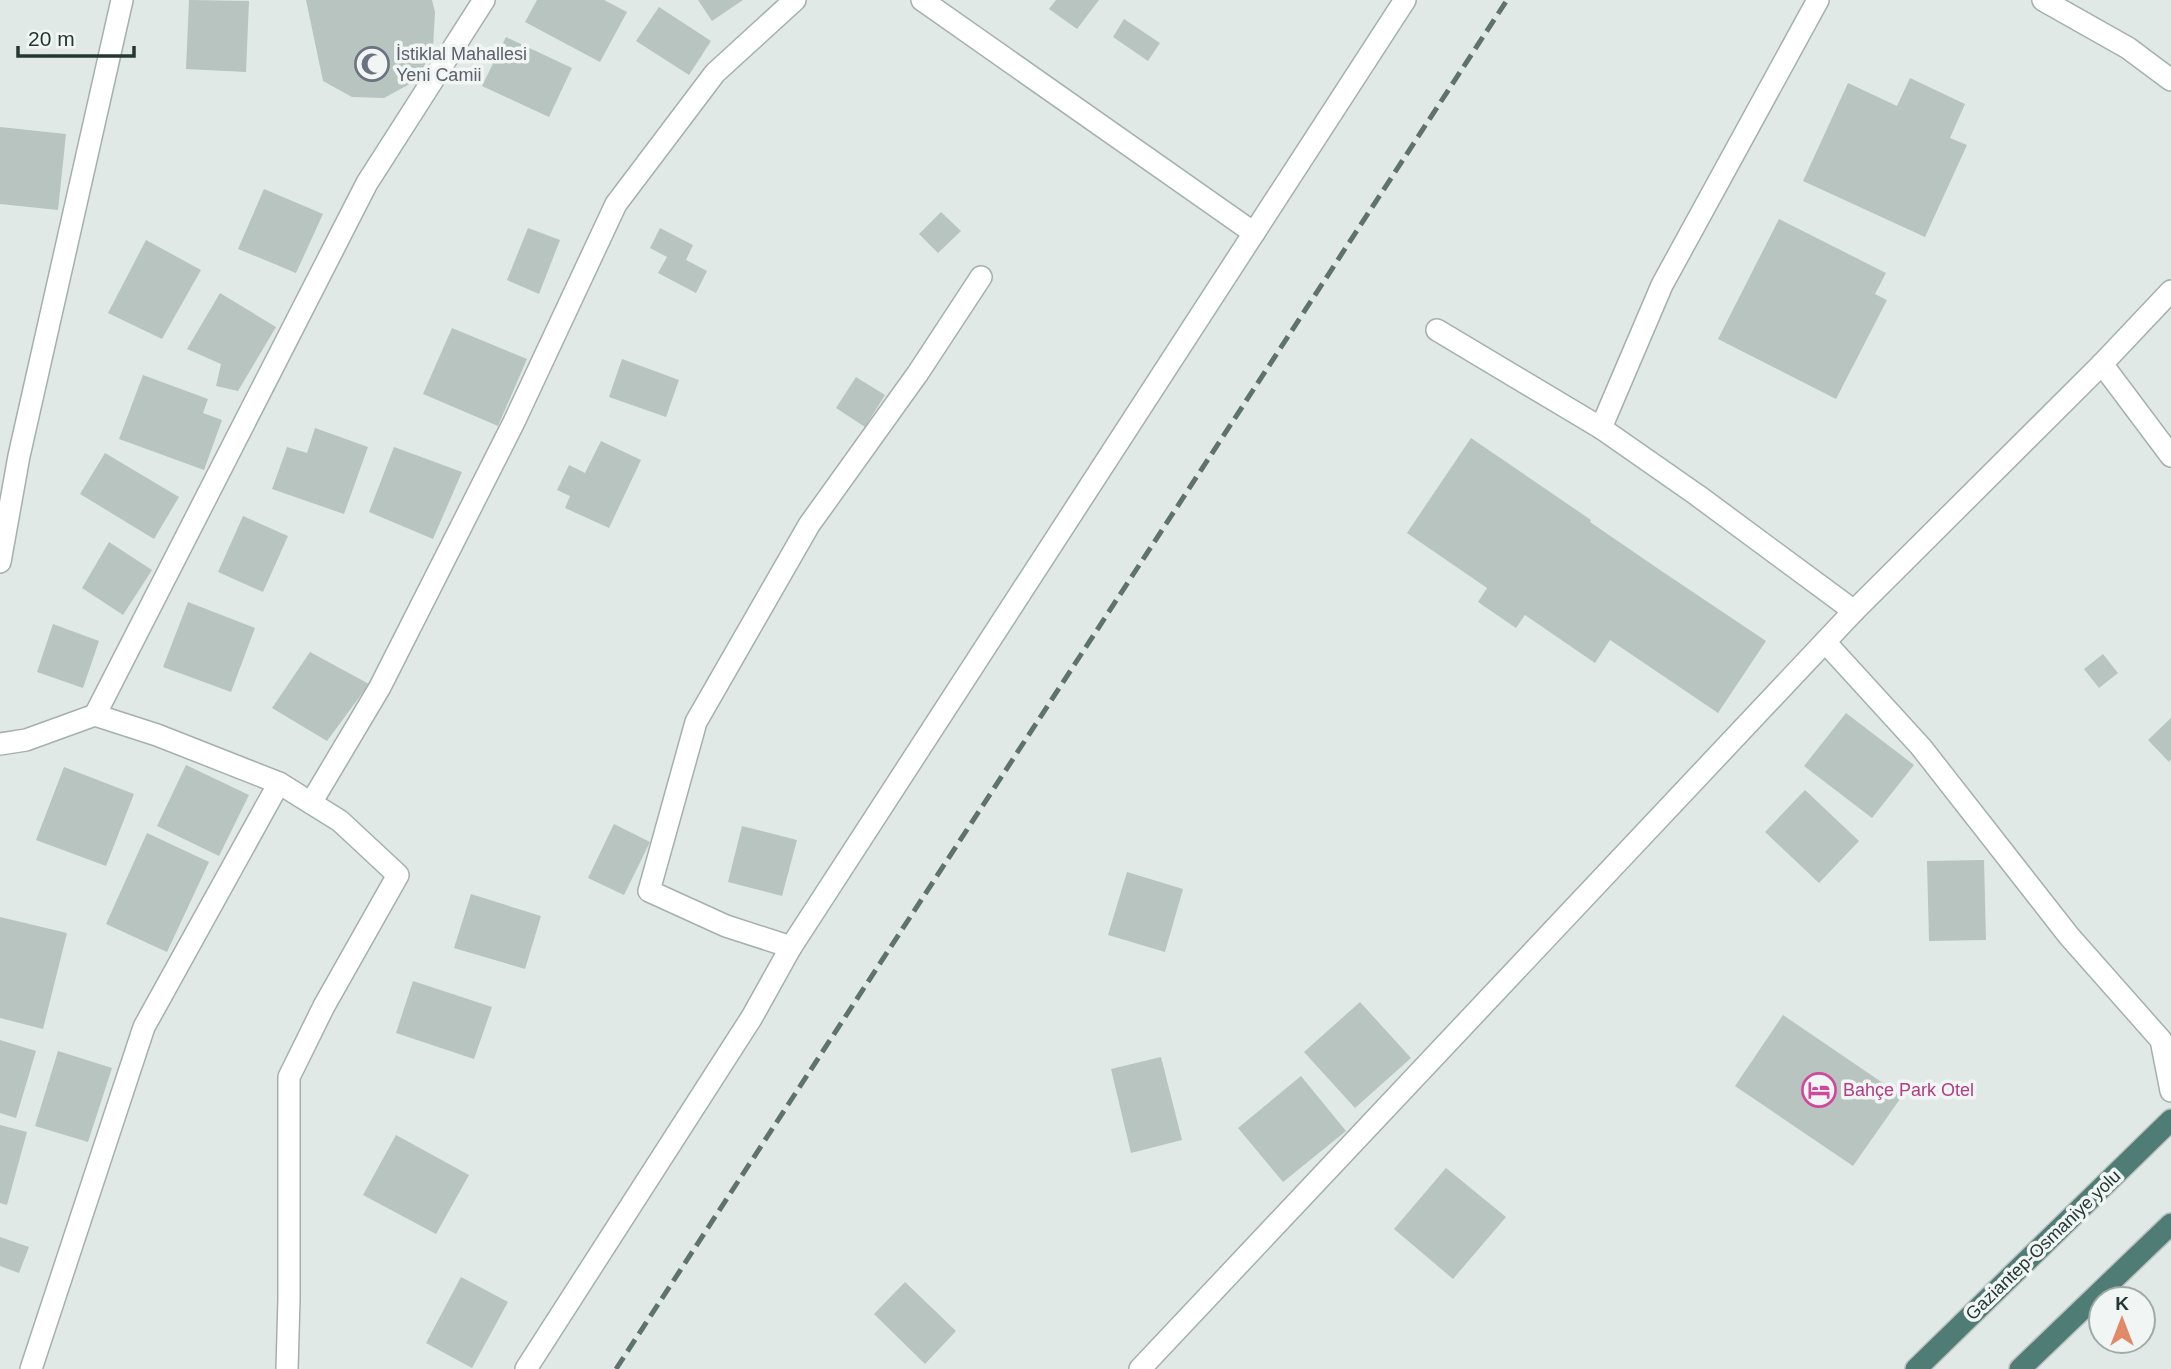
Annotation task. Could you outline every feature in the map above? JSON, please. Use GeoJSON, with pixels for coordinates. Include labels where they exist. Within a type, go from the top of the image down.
{"type":"FeatureCollection","features":[{"type":"Feature","properties":{"kind":"highway","name":"Gaziantep-Osmaniye yolu"},"geometry":{"type":"LineString","coordinates":[[1916,1369],[2171,1120]]}},
{"type":"Feature","properties":{"kind":"highway"},"geometry":{"type":"LineString","coordinates":[[2020,1369],[2171,1224]]}},
{"type":"Feature","properties":{"kind":"street"},"geometry":{"type":"LineString","coordinates":[[0,562],[19,456],[122,0]]}},
{"type":"Feature","properties":{"kind":"street"},"geometry":{"type":"LineString","coordinates":[[95,715],[367,183],[484,0]]}},
{"type":"Feature","properties":{"kind":"street"},"geometry":{"type":"LineString","coordinates":[[311,803],[380,687],[514,422],[616,204],[715,74],[794,0]]}},
{"type":"Feature","properties":{"kind":"street"},"geometry":{"type":"LineString","coordinates":[[922,0],[1254,233]]}},
{"type":"Feature","properties":{"kind":"street"},"geometry":{"type":"LineString","coordinates":[[526,1369],[752,1017],[791,947],[1405,0]]}},
{"type":"Feature","properties":{"kind":"street"},"geometry":{"type":"LineString","coordinates":[[1601,428],[1662,285],[1818,0]]}},
{"type":"Feature","properties":{"kind":"street"},"geometry":{"type":"LineString","coordinates":[[2043,0],[2128,48],[2171,80]]}},
{"type":"Feature","properties":{"kind":"street"},"geometry":{"type":"LineString","coordinates":[[791,947],[726,926],[649,891],[696,722],[809,525],[918,373],[981,277]]}},
{"type":"Feature","properties":{"kind":"street"},"geometry":{"type":"LineString","coordinates":[[1140,1369],[1854,611],[2102,365],[2171,291]]}},
{"type":"Feature","properties":{"kind":"street"},"geometry":{"type":"LineString","coordinates":[[1437,330],[1601,428],[1854,611]]}},
{"type":"Feature","properties":{"kind":"street"},"geometry":{"type":"LineString","coordinates":[[2102,365],[2171,456]]}},
{"type":"Feature","properties":{"kind":"street"},"geometry":{"type":"LineString","coordinates":[[1825,643],[1921,747],[2069,936],[2161,1040],[2171,1091]]}},
{"type":"Feature","properties":{"kind":"street"},"geometry":{"type":"LineString","coordinates":[[0,744],[26,740],[95,715],[157,735],[279,783],[340,821],[398,875],[324,1006],[289,1077],[287,1369]]}},
{"type":"Feature","properties":{"kind":"street"},"geometry":{"type":"LineString","coordinates":[[31,1369],[144,1027],[279,783]]}},
{"type":"Feature","properties":{"kind":"building"},"geometry":{"type":"Polygon","coordinates":[[[189,0],[249,1],[246,72],[186,69],[189,0]]]}},
{"type":"Feature","properties":{"kind":"building","name":"İstiklal Mahallesi Yeni Camii"},"geometry":{"type":"Polygon","coordinates":[[[306,0],[432,0],[435,12],[433,48],[417,80],[384,98],[352,97],[323,81],[306,0]]]}},
{"type":"Feature","properties":{"kind":"building"},"geometry":{"type":"Polygon","coordinates":[[[537,0],[604,0],[627,12],[600,62],[525,22],[537,0]]]}},
{"type":"Feature","properties":{"kind":"building"},"geometry":{"type":"Polygon","coordinates":[[[698,0],[743,0],[712,21],[698,0]]]}},
{"type":"Feature","properties":{"kind":"building"},"geometry":{"type":"Polygon","coordinates":[[[1056,0],[1099,0],[1077,29],[1049,9],[1056,0]]]}},
{"type":"Feature","properties":{"kind":"building"},"geometry":{"type":"Polygon","coordinates":[[[659,7],[711,41],[689,75],[636,41],[659,7]]]}},
{"type":"Feature","properties":{"kind":"building"},"geometry":{"type":"Polygon","coordinates":[[[1124,19],[1160,43],[1148,61],[1113,37],[1124,19]]]}},
{"type":"Feature","properties":{"kind":"building"},"geometry":{"type":"Polygon","coordinates":[[[506,37],[572,68],[549,117],[482,86],[506,37]]]}},
{"type":"Feature","properties":{"kind":"building"},"geometry":{"type":"Polygon","coordinates":[[[1910,78],[1965,104],[1950,138],[1967,145],[1925,237],[1803,181],[1848,83],[1897,106],[1910,78]]]}},
{"type":"Feature","properties":{"kind":"building"},"geometry":{"type":"Polygon","coordinates":[[[0,127],[66,134],[58,210],[0,204],[0,127]]]}},
{"type":"Feature","properties":{"kind":"building"},"geometry":{"type":"Polygon","coordinates":[[[264,189],[323,214],[296,273],[238,249],[264,189]]]}},
{"type":"Feature","properties":{"kind":"building"},"geometry":{"type":"Polygon","coordinates":[[[941,212],[961,231],[938,253],[919,234],[941,212]]]}},
{"type":"Feature","properties":{"kind":"building"},"geometry":{"type":"Polygon","coordinates":[[[1779,219],[1886,273],[1875,294],[1887,300],[1836,399],[1718,339],[1779,219]]]}},
{"type":"Feature","properties":{"kind":"building"},"geometry":{"type":"Polygon","coordinates":[[[528,228],[560,240],[539,294],[507,280],[528,228]]]}},
{"type":"Feature","properties":{"kind":"building"},"geometry":{"type":"Polygon","coordinates":[[[660,228],[693,245],[686,260],[707,271],[696,293],[658,273],[667,257],[650,248],[660,228]]]}},
{"type":"Feature","properties":{"kind":"building"},"geometry":{"type":"Polygon","coordinates":[[[146,240],[201,270],[162,339],[108,313],[146,240]]]}},
{"type":"Feature","properties":{"kind":"building"},"geometry":{"type":"Polygon","coordinates":[[[220,293],[276,327],[238,391],[216,386],[221,364],[187,349],[220,293]]]}},
{"type":"Feature","properties":{"kind":"building"},"geometry":{"type":"Polygon","coordinates":[[[452,328],[527,359],[498,426],[423,394],[452,328]]]}},
{"type":"Feature","properties":{"kind":"building"},"geometry":{"type":"Polygon","coordinates":[[[622,359],[679,380],[666,417],[609,397],[622,359]]]}},
{"type":"Feature","properties":{"kind":"building"},"geometry":{"type":"Polygon","coordinates":[[[143,375],[208,399],[203,413],[222,420],[204,470],[119,439],[143,375]]]}},
{"type":"Feature","properties":{"kind":"building"},"geometry":{"type":"Polygon","coordinates":[[[856,377],[885,395],[865,427],[836,408],[856,377]]]}},
{"type":"Feature","properties":{"kind":"building"},"geometry":{"type":"Polygon","coordinates":[[[315,428],[368,447],[344,514],[272,489],[287,447],[307,453],[315,428]]]}},
{"type":"Feature","properties":{"kind":"building"},"geometry":{"type":"Polygon","coordinates":[[[1471,438],[1766,641],[1718,713],[1610,640],[1595,663],[1525,615],[1516,628],[1478,602],[1487,588],[1407,533],[1471,438]]]}},
{"type":"Feature","properties":{"kind":"building"},"geometry":{"type":"Polygon","coordinates":[[[601,441],[641,460],[609,528],[565,508],[570,496],[557,490],[569,465],[585,473],[601,441]]]}},
{"type":"Feature","properties":{"kind":"building"},"geometry":{"type":"Polygon","coordinates":[[[394,447],[462,472],[433,539],[369,512],[394,447]]]}},
{"type":"Feature","properties":{"kind":"building"},"geometry":{"type":"Polygon","coordinates":[[[105,453],[179,497],[154,539],[80,494],[105,453]]]}},
{"type":"Feature","properties":{"kind":"building"},"geometry":{"type":"Polygon","coordinates":[[[243,516],[288,536],[263,592],[218,572],[243,516]]]}},
{"type":"Feature","properties":{"kind":"building"},"geometry":{"type":"Polygon","coordinates":[[[109,542],[152,570],[123,615],[82,588],[109,542]]]}},
{"type":"Feature","properties":{"kind":"building"},"geometry":{"type":"Polygon","coordinates":[[[188,602],[255,628],[231,692],[163,667],[188,602]]]}},
{"type":"Feature","properties":{"kind":"building"},"geometry":{"type":"Polygon","coordinates":[[[53,624],[99,641],[83,688],[37,672],[53,624]]]}},
{"type":"Feature","properties":{"kind":"building"},"geometry":{"type":"Polygon","coordinates":[[[310,652],[369,684],[327,741],[272,708],[310,652]]]}},
{"type":"Feature","properties":{"kind":"building"},"geometry":{"type":"Polygon","coordinates":[[[2103,654],[2118,673],[2099,688],[2084,669],[2103,654]]]}},
{"type":"Feature","properties":{"kind":"building"},"geometry":{"type":"Polygon","coordinates":[[[1846,713],[1914,765],[1872,818],[1804,766],[1846,713]]]}},
{"type":"Feature","properties":{"kind":"building"},"geometry":{"type":"Polygon","coordinates":[[[2171,718],[2171,759],[2169,762],[2148,740],[2171,718]]]}},
{"type":"Feature","properties":{"kind":"building"},"geometry":{"type":"Polygon","coordinates":[[[186,765],[249,795],[219,856],[157,826],[186,765]]]}},
{"type":"Feature","properties":{"kind":"building"},"geometry":{"type":"Polygon","coordinates":[[[64,767],[134,794],[106,866],[36,840],[64,767]]]}},
{"type":"Feature","properties":{"kind":"building"},"geometry":{"type":"Polygon","coordinates":[[[1805,790],[1859,841],[1819,883],[1765,832],[1805,790]]]}},
{"type":"Feature","properties":{"kind":"building"},"geometry":{"type":"Polygon","coordinates":[[[614,824],[650,842],[624,895],[588,878],[614,824]]]}},
{"type":"Feature","properties":{"kind":"building"},"geometry":{"type":"Polygon","coordinates":[[[742,826],[797,840],[782,896],[728,882],[742,826]]]}},
{"type":"Feature","properties":{"kind":"building"},"geometry":{"type":"Polygon","coordinates":[[[147,833],[209,862],[167,952],[106,924],[147,833]]]}},
{"type":"Feature","properties":{"kind":"building"},"geometry":{"type":"Polygon","coordinates":[[[1984,860],[1986,940],[1929,941],[1927,861],[1984,860]]]}},
{"type":"Feature","properties":{"kind":"building"},"geometry":{"type":"Polygon","coordinates":[[[1127,872],[1183,889],[1165,952],[1108,935],[1127,872]]]}},
{"type":"Feature","properties":{"kind":"building"},"geometry":{"type":"Polygon","coordinates":[[[471,894],[541,916],[525,969],[454,948],[471,894]]]}},
{"type":"Feature","properties":{"kind":"building"},"geometry":{"type":"Polygon","coordinates":[[[0,917],[67,933],[43,1029],[0,1018],[0,917]]]}},
{"type":"Feature","properties":{"kind":"building"},"geometry":{"type":"Polygon","coordinates":[[[413,981],[492,1007],[474,1059],[396,1033],[413,981]]]}},
{"type":"Feature","properties":{"kind":"building"},"geometry":{"type":"Polygon","coordinates":[[[1360,1002],[1411,1058],[1355,1108],[1304,1052],[1360,1002]]]}},
{"type":"Feature","properties":{"kind":"building"},"geometry":{"type":"Polygon","coordinates":[[[1783,1015],[1902,1096],[1853,1166],[1735,1086],[1783,1015]]]}},
{"type":"Feature","properties":{"kind":"building"},"geometry":{"type":"Polygon","coordinates":[[[0,1040],[36,1051],[16,1118],[0,1113],[0,1040]]]}},
{"type":"Feature","properties":{"kind":"building"},"geometry":{"type":"Polygon","coordinates":[[[58,1051],[112,1068],[88,1142],[35,1126],[58,1051]]]}},
{"type":"Feature","properties":{"kind":"building"},"geometry":{"type":"Polygon","coordinates":[[[1161,1057],[1182,1140],[1131,1153],[1111,1069],[1161,1057]]]}},
{"type":"Feature","properties":{"kind":"building"},"geometry":{"type":"Polygon","coordinates":[[[1301,1076],[1346,1131],[1283,1182],[1238,1128],[1301,1076]]]}},
{"type":"Feature","properties":{"kind":"building"},"geometry":{"type":"Polygon","coordinates":[[[0,1125],[27,1132],[7,1205],[0,1203],[0,1125]]]}},
{"type":"Feature","properties":{"kind":"building"},"geometry":{"type":"Polygon","coordinates":[[[396,1135],[469,1175],[436,1234],[363,1195],[396,1135]]]}},
{"type":"Feature","properties":{"kind":"building"},"geometry":{"type":"Polygon","coordinates":[[[1446,1168],[1506,1217],[1453,1279],[1394,1229],[1446,1168]]]}},
{"type":"Feature","properties":{"kind":"building"},"geometry":{"type":"Polygon","coordinates":[[[0,1237],[29,1247],[19,1273],[0,1266],[0,1237]]]}},
{"type":"Feature","properties":{"kind":"building"},"geometry":{"type":"Polygon","coordinates":[[[461,1277],[508,1302],[472,1368],[426,1343],[461,1277]]]}},
{"type":"Feature","properties":{"kind":"building"},"geometry":{"type":"Polygon","coordinates":[[[905,1282],[956,1331],[925,1364],[874,1314],[905,1282]]]}},
{"type":"Feature","properties":{"kind":"railway"},"geometry":{"type":"LineString","coordinates":[[616,1369],[1507,0]]}},
{"type":"Feature","properties":{"kind":"place","name":"İstiklal Mahallesi Yeni Camii"},"geometry":{"type":"Point","coordinates":[372,64]}},
{"type":"Feature","properties":{"kind":"place","name":"Bahçe Park Otel"},"geometry":{"type":"Point","coordinates":[1819,1090]}}]}
